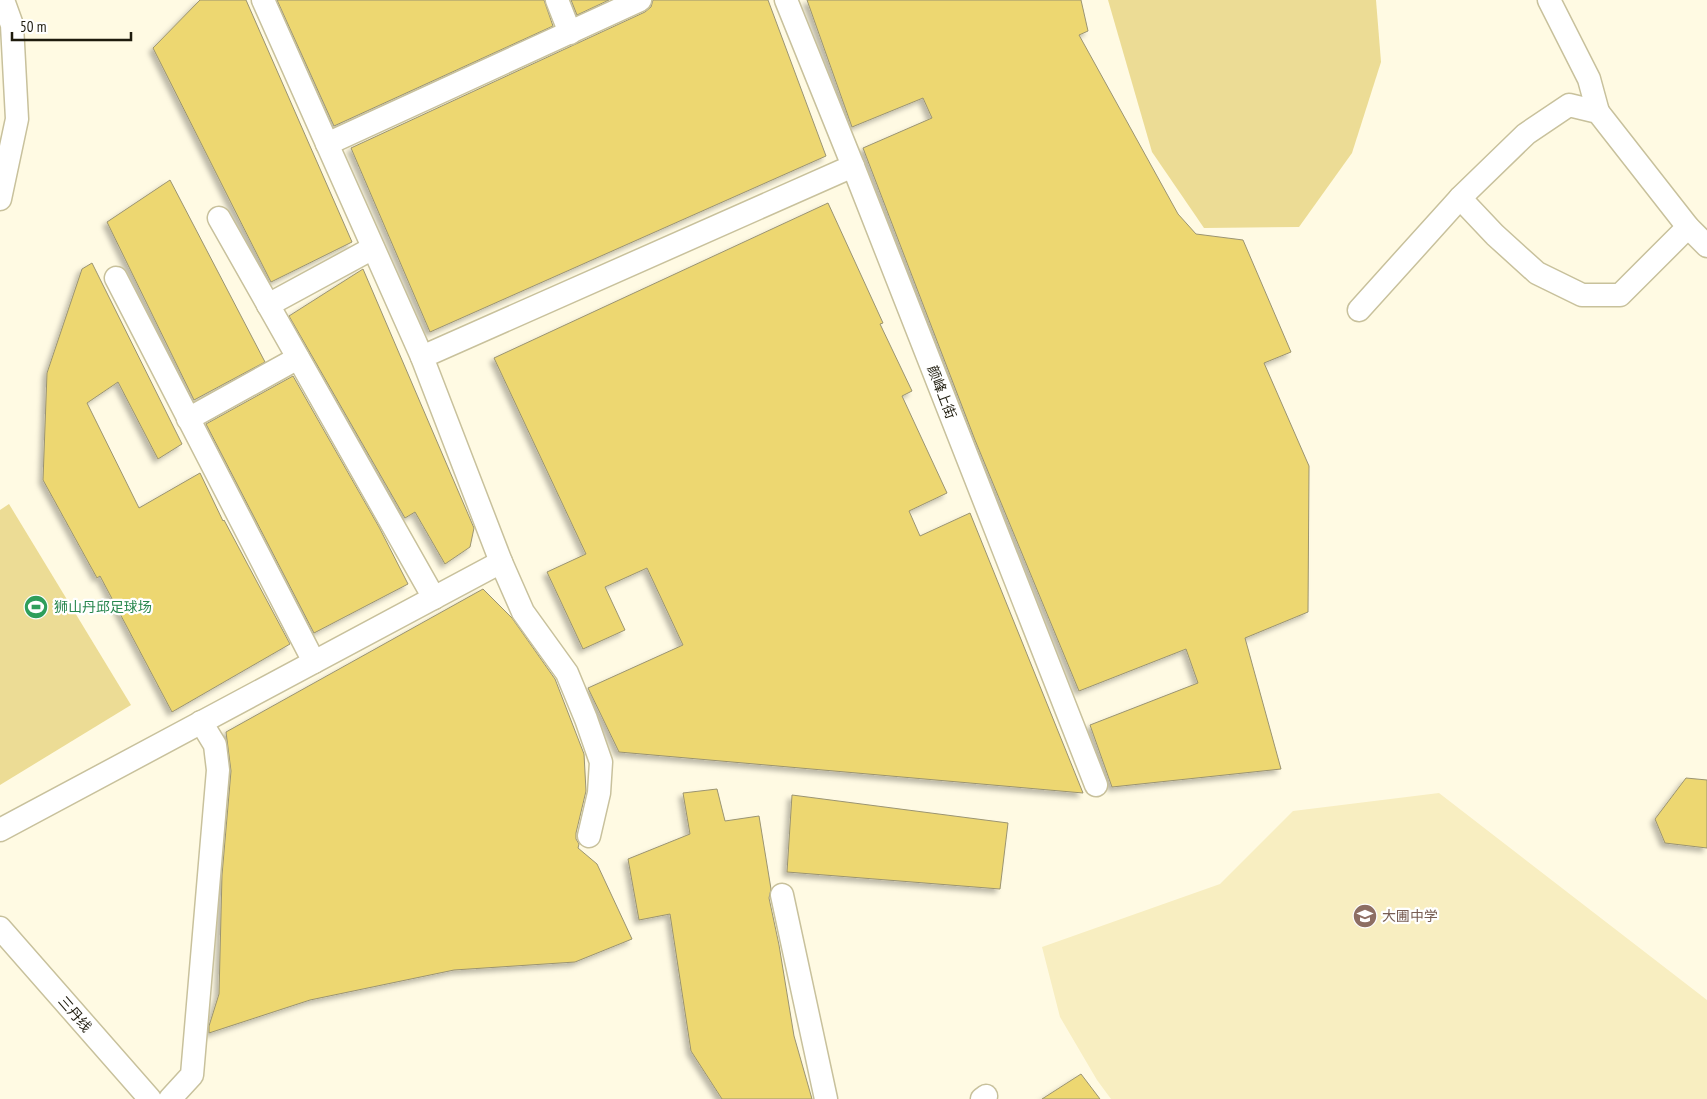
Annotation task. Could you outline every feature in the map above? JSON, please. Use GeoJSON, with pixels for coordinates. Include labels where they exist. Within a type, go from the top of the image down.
{"type":"FeatureCollection","features":[{"type":"Feature","properties":{"kind":"street"},"geometry":{"type":"LineString","coordinates":[[0,199],[17,118],[12,25],[4,0]]}},
{"type":"Feature","properties":{"kind":"street"},"geometry":{"type":"LineString","coordinates":[[263,0],[422,357],[501,562],[523,612],[567,673],[586,719],[601,762],[600,793],[589,836]]}},
{"type":"Feature","properties":{"kind":"street"},"geometry":{"type":"LineString","coordinates":[[557,0],[570,33]]}},
{"type":"Feature","properties":{"kind":"street"},"geometry":{"type":"LineString","coordinates":[[327,144],[640,0]]}},
{"type":"Feature","properties":{"kind":"street","name":"颜峰上街"},"geometry":{"type":"LineString","coordinates":[[786,0],[1096,784]]}},
{"type":"Feature","properties":{"kind":"street"},"geometry":{"type":"LineString","coordinates":[[1549,0],[1590,79],[1598,112],[1688,227],[1707,246]]}},
{"type":"Feature","properties":{"kind":"street"},"geometry":{"type":"LineString","coordinates":[[1359,310],[1460,198],[1526,134],[1569,105],[1598,112]]}},
{"type":"Feature","properties":{"kind":"street"},"geometry":{"type":"LineString","coordinates":[[422,357],[853,166]]}},
{"type":"Feature","properties":{"kind":"street"},"geometry":{"type":"LineString","coordinates":[[1460,198],[1495,235],[1537,274],[1582,295],[1620,295],[1688,227]]}},
{"type":"Feature","properties":{"kind":"street"},"geometry":{"type":"LineString","coordinates":[[219,218],[434,598]]}},
{"type":"Feature","properties":{"kind":"street"},"geometry":{"type":"LineString","coordinates":[[268,304],[373,248]]}},
{"type":"Feature","properties":{"kind":"street"},"geometry":{"type":"LineString","coordinates":[[116,278],[314,662]]}},
{"type":"Feature","properties":{"kind":"street"},"geometry":{"type":"LineString","coordinates":[[188,419],[298,358]]}},
{"type":"Feature","properties":{"kind":"street"},"geometry":{"type":"LineString","coordinates":[[0,830],[501,562]]}},
{"type":"Feature","properties":{"kind":"street"},"geometry":{"type":"LineString","coordinates":[[170,1099],[192,1075],[199,1004],[218,770],[215,745],[201,722]]}},
{"type":"Feature","properties":{"kind":"street"},"geometry":{"type":"LineString","coordinates":[[782,895],[826,1099]]}},
{"type":"Feature","properties":{"kind":"street","name":"三丹线"},"geometry":{"type":"LineString","coordinates":[[0,928],[150,1099]]}},
{"type":"Feature","properties":{"kind":"shaded area"},"geometry":{"type":"Polygon","coordinates":[[[1108,0],[1376,0],[1381,62],[1352,153],[1299,227],[1204,228],[1152,152],[1108,0]]]}},
{"type":"Feature","properties":{"kind":"shaded area","name":"狮山丹邱足球场"},"geometry":{"type":"Polygon","coordinates":[[[9,504],[131,705],[0,785],[0,510],[9,504]]]}},
{"type":"Feature","properties":{"kind":"shaded area","name":"大圃中学"},"geometry":{"type":"Polygon","coordinates":[[[1439,793],[1707,1000],[1707,1099],[1111,1099],[1097,1080],[1060,1017],[1042,947],[1220,884],[1293,811],[1439,793]]]}},
{"type":"Feature","properties":{"kind":"building"},"geometry":{"type":"Polygon","coordinates":[[[200,0],[246,0],[352,242],[271,282],[153,48],[200,0]]]}},
{"type":"Feature","properties":{"kind":"building"},"geometry":{"type":"Polygon","coordinates":[[[277,0],[544,0],[553,26],[334,126],[277,0]]]}},
{"type":"Feature","properties":{"kind":"building"},"geometry":{"type":"Polygon","coordinates":[[[571,0],[609,0],[577,15],[571,0]]]}},
{"type":"Feature","properties":{"kind":"building"},"geometry":{"type":"Polygon","coordinates":[[[653,0],[768,0],[826,156],[430,332],[351,148],[645,12],[651,7],[653,0]]]}},
{"type":"Feature","properties":{"kind":"building"},"geometry":{"type":"Polygon","coordinates":[[[807,0],[1081,0],[1088,31],[1079,35],[1178,214],[1196,234],[1243,240],[1291,352],[1264,363],[1309,466],[1308,612],[1245,638],[1281,769],[1112,787],[1090,725],[1198,683],[1186,649],[1079,691],[975,440],[863,148],[932,118],[923,98],[852,127],[807,0]]]}},
{"type":"Feature","properties":{"kind":"building"},"geometry":{"type":"Polygon","coordinates":[[[170,180],[265,362],[194,400],[107,222],[170,180]]]}},
{"type":"Feature","properties":{"kind":"building"},"geometry":{"type":"Polygon","coordinates":[[[828,203],[883,323],[880,324],[912,391],[902,396],[947,493],[909,511],[920,536],[970,513],[1083,793],[619,752],[588,688],[683,645],[647,568],[605,587],[625,630],[583,649],[547,572],[586,554],[494,358],[828,203]]]}},
{"type":"Feature","properties":{"kind":"building"},"geometry":{"type":"Polygon","coordinates":[[[92,263],[182,444],[158,459],[118,382],[87,403],[139,508],[200,473],[223,521],[290,644],[172,712],[100,576],[97,578],[43,480],[47,373],[82,269],[92,263]]]}},
{"type":"Feature","properties":{"kind":"building"},"geometry":{"type":"Polygon","coordinates":[[[363,269],[474,528],[470,547],[445,564],[415,512],[405,518],[289,316],[363,269]]]}},
{"type":"Feature","properties":{"kind":"building"},"geometry":{"type":"Polygon","coordinates":[[[293,376],[379,527],[408,584],[314,633],[206,424],[293,376]]]}},
{"type":"Feature","properties":{"kind":"building"},"geometry":{"type":"Polygon","coordinates":[[[483,589],[512,618],[555,679],[584,754],[586,791],[576,833],[576,839],[579,844],[578,848],[597,864],[632,939],[575,962],[454,970],[310,1000],[209,1033],[209,1026],[219,994],[222,875],[231,771],[226,732],[483,589]]]}},
{"type":"Feature","properties":{"kind":"building"},"geometry":{"type":"Polygon","coordinates":[[[1686,778],[1707,780],[1707,848],[1665,843],[1655,819],[1686,778]]]}},
{"type":"Feature","properties":{"kind":"building"},"geometry":{"type":"Polygon","coordinates":[[[717,789],[725,821],[759,816],[771,889],[769,898],[794,1036],[812,1099],[722,1099],[691,1051],[670,914],[639,920],[628,859],[690,834],[683,793],[717,789]]]}},
{"type":"Feature","properties":{"kind":"building"},"geometry":{"type":"Polygon","coordinates":[[[792,795],[1008,823],[1000,889],[787,872],[792,795]]]}},
{"type":"Feature","properties":{"kind":"building"},"geometry":{"type":"Polygon","coordinates":[[[1081,1074],[1100,1099],[1042,1099],[1081,1074]]]}},
{"type":"Feature","properties":{"kind":"place","name":"狮山丹邱足球场"},"geometry":{"type":"Point","coordinates":[36,607]}},
{"type":"Feature","properties":{"kind":"place","name":"大圃中学"},"geometry":{"type":"Point","coordinates":[1365,916]}}]}
